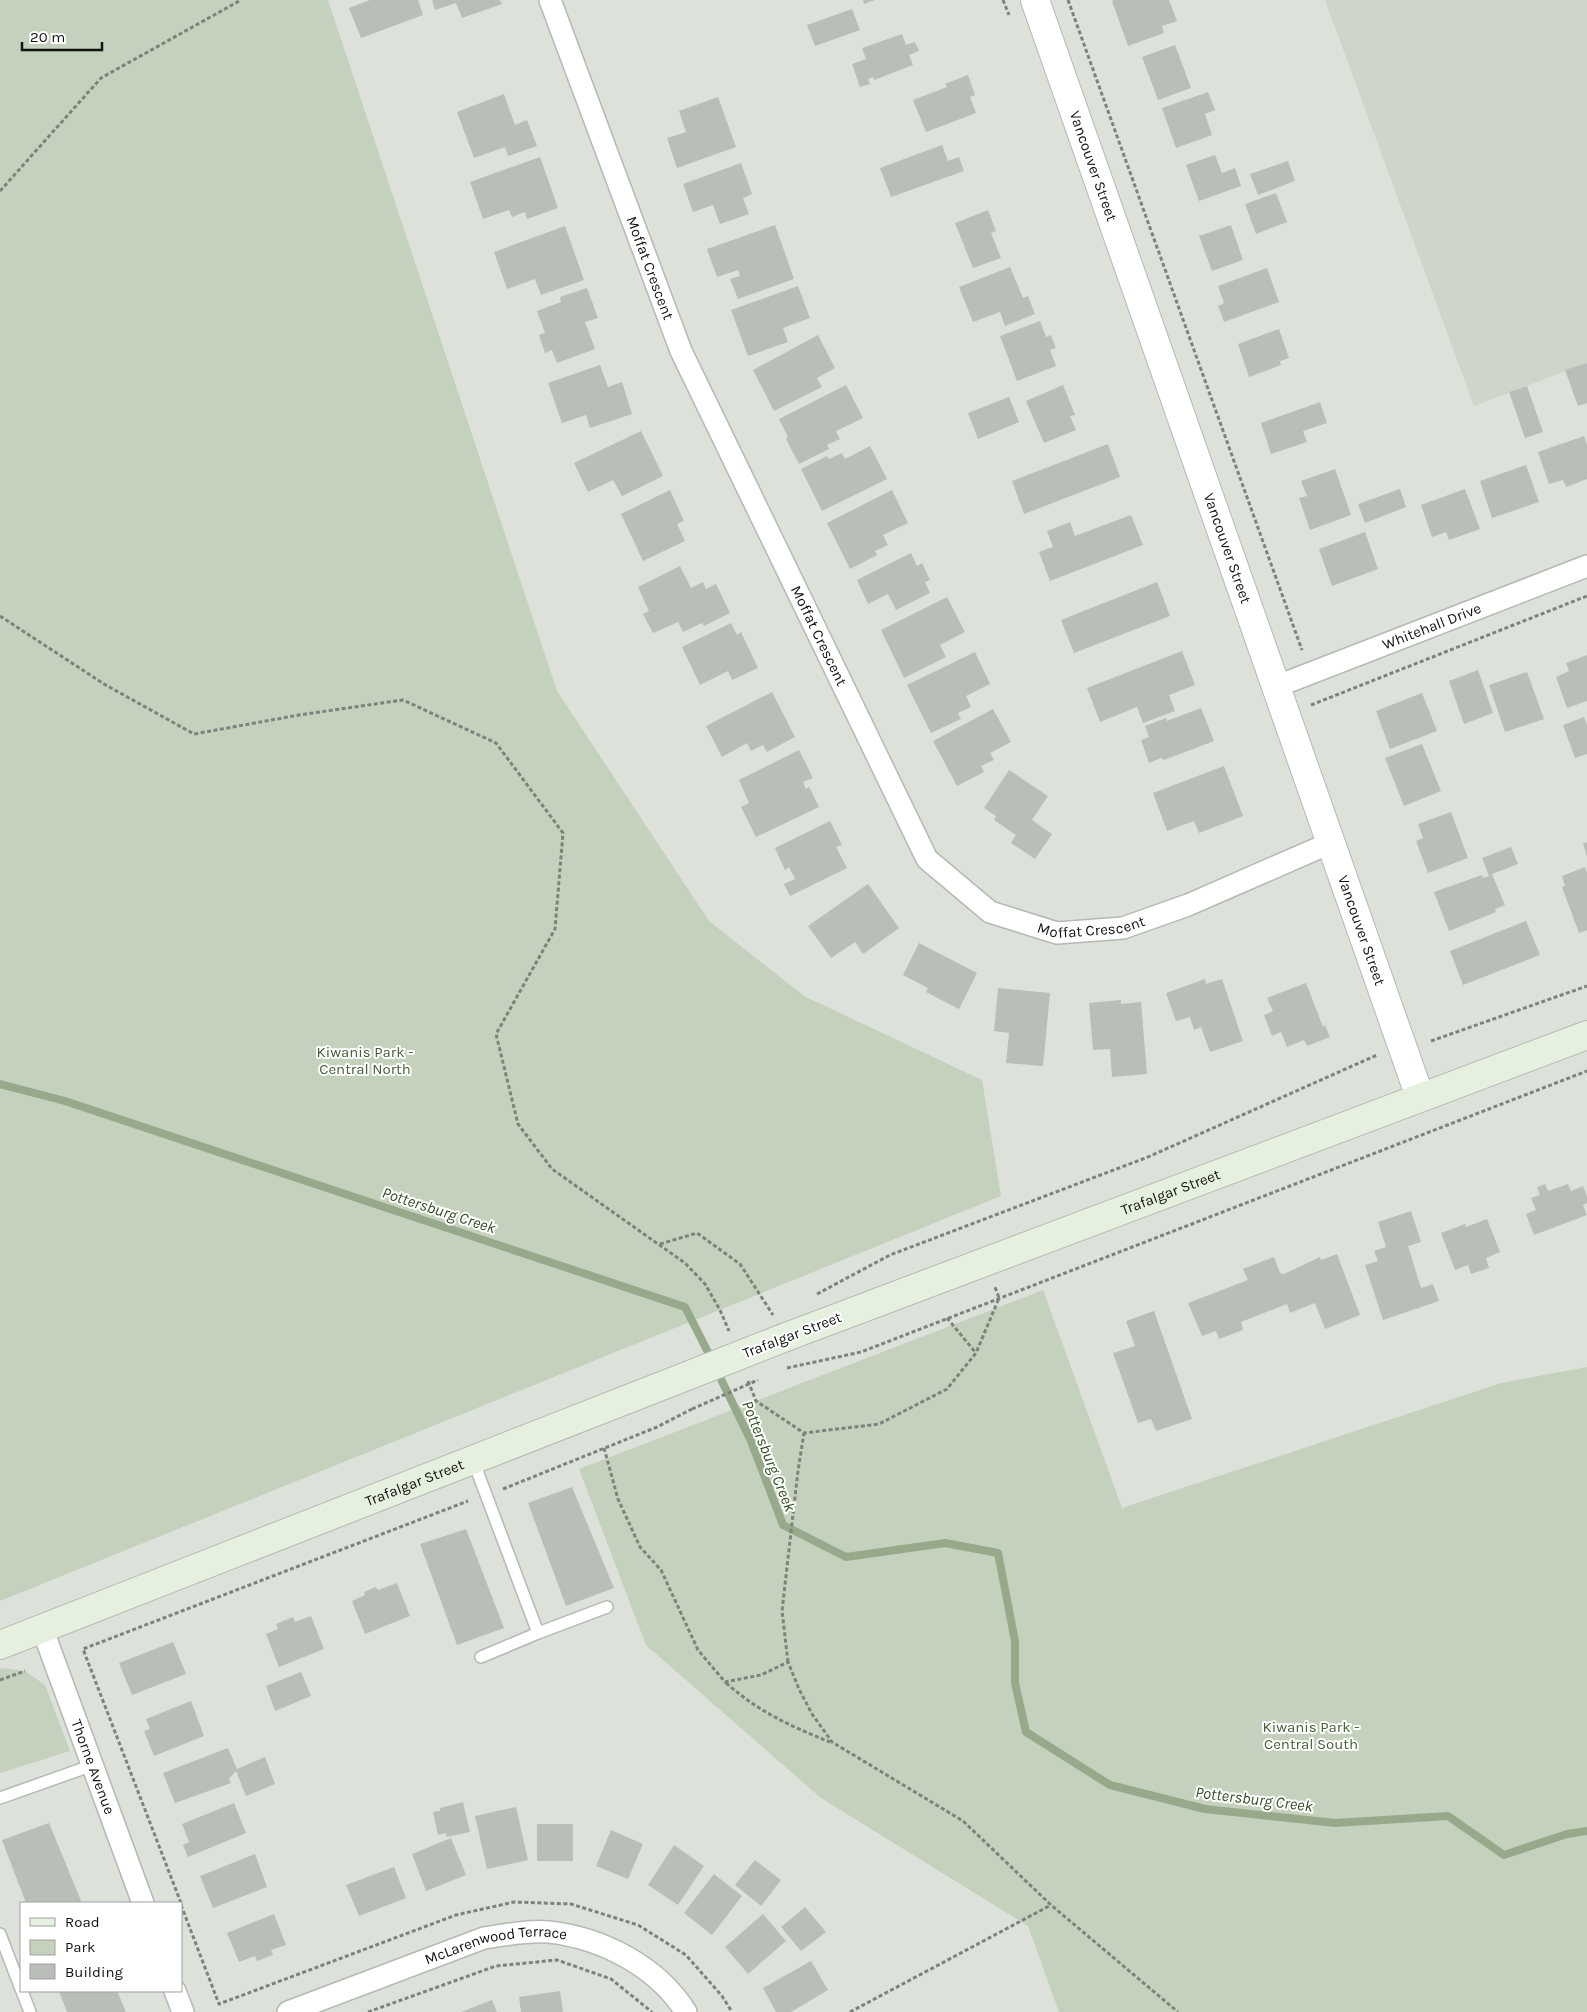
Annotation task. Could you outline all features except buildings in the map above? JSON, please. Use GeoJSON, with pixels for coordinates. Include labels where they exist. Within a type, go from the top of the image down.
{"type":"FeatureCollection","features":[{"type":"Feature","properties":{"kind":"main road","name":"Trafalgar Street"},"geometry":{"type":"LineString","coordinates":[[0,1645],[687,1376],[781,1322],[986,1261],[1587,1035]]}},
{"type":"Feature","properties":{"kind":"street","name":"Moffat Crescent"},"geometry":{"type":"LineString","coordinates":[[550,0],[681,351],[927,859],[990,912],[1057,933],[1123,928],[1188,905],[1330,843]]}},
{"type":"Feature","properties":{"kind":"street","name":"Vancouver Street"},"geometry":{"type":"LineString","coordinates":[[1035,0],[1420,1097]]}},
{"type":"Feature","properties":{"kind":"street","name":"Whitehall Drive"},"geometry":{"type":"LineString","coordinates":[[1275,687],[1587,566]]}},
{"type":"Feature","properties":{"kind":"street","name":"Thorne Avenue"},"geometry":{"type":"LineString","coordinates":[[42,1628],[143,1902]]}},
{"type":"Feature","properties":{"kind":"street","name":"McLarenwood Terrace"},"geometry":{"type":"LineString","coordinates":[[288,2012],[484,1938],[516,1933],[548,1932],[596,1942],[638,1963],[675,1995],[686,2012]]}},
{"type":"Feature","properties":{"kind":"street"},"geometry":{"type":"LineString","coordinates":[[176,1992],[183,2012]]}},
{"type":"Feature","properties":{"kind":"lane"},"geometry":{"type":"LineString","coordinates":[[473,1460],[538,1633]]}},
{"type":"Feature","properties":{"kind":"lane"},"geometry":{"type":"LineString","coordinates":[[481,1656],[607,1607]]}},
{"type":"Feature","properties":{"kind":"lane"},"geometry":{"type":"LineString","coordinates":[[0,1798],[93,1765]]}},
{"type":"Feature","properties":{"kind":"lane"},"geometry":{"type":"LineString","coordinates":[[0,1934],[20,1985]]}},
{"type":"Feature","properties":{"kind":"lane"},"geometry":{"type":"LineString","coordinates":[[23,1992],[30,2012]]}},
{"type":"Feature","properties":{"kind":"path"},"geometry":{"type":"LineString","coordinates":[[0,191],[102,78],[241,0]]}},
{"type":"Feature","properties":{"kind":"path"},"geometry":{"type":"LineString","coordinates":[[1068,0],[1300,650],[1310,647]]}},
{"type":"Feature","properties":{"kind":"path"},"geometry":{"type":"LineString","coordinates":[[1311,705],[1587,596]]}},
{"type":"Feature","properties":{"kind":"path"},"geometry":{"type":"LineString","coordinates":[[0,616],[104,684],[194,734],[298,715],[403,700],[496,743],[563,832],[555,929],[496,1034],[518,1124],[552,1169],[685,1263],[706,1284],[720,1310],[731,1337]]}},
{"type":"Feature","properties":{"kind":"path"},"geometry":{"type":"LineString","coordinates":[[1431,1041],[1587,986]]}},
{"type":"Feature","properties":{"kind":"path"},"geometry":{"type":"LineString","coordinates":[[815,1295],[890,1256],[1157,1153],[1379,1054],[1376,1047]]}},
{"type":"Feature","properties":{"kind":"path"},"geometry":{"type":"LineString","coordinates":[[784,1368],[861,1352],[1587,1071]]}},
{"type":"Feature","properties":{"kind":"path"},"geometry":{"type":"LineString","coordinates":[[660,1244],[697,1233],[740,1264],[781,1322]]}},
{"type":"Feature","properties":{"kind":"path"},"geometry":{"type":"LineString","coordinates":[[746,1374],[756,1401],[804,1433],[879,1424],[947,1389],[976,1353],[999,1298],[986,1261]]}},
{"type":"Feature","properties":{"kind":"path"},"geometry":{"type":"LineString","coordinates":[[947,1318],[976,1353]]}},
{"type":"Feature","properties":{"kind":"path"},"geometry":{"type":"LineString","coordinates":[[180,1902],[84,1649],[604,1448],[759,1380]]}},
{"type":"Feature","properties":{"kind":"path"},"geometry":{"type":"LineString","coordinates":[[804,1433],[782,1612],[788,1662],[798,1689],[812,1714],[832,1742]]}},
{"type":"Feature","properties":{"kind":"path"},"geometry":{"type":"LineString","coordinates":[[604,1448],[618,1499],[640,1547],[661,1570],[698,1650],[725,1682],[763,1712],[832,1742],[964,1821],[1051,1905],[1178,2012]]}},
{"type":"Feature","properties":{"kind":"path"},"geometry":{"type":"LineString","coordinates":[[725,1682],[761,1675],[788,1662]]}},
{"type":"Feature","properties":{"kind":"path"},"geometry":{"type":"LineString","coordinates":[[0,1680],[25,1671]]}},
{"type":"Feature","properties":{"kind":"path"},"geometry":{"type":"LineString","coordinates":[[850,2012],[1051,1905]]}},
{"type":"Feature","properties":{"kind":"path"},"geometry":{"type":"LineString","coordinates":[[368,2012],[496,1966],[557,1960],[611,1979],[652,2012]]}},
{"type":"Feature","properties":{"kind":"shaded area"},"geometry":{"type":"Polygon","coordinates":[[[1325,0],[1587,0],[1587,363],[1474,406],[1325,0]]]}},
{"type":"Feature","properties":{"kind":"green space","name":"Kiwanis Park - Central North"},"geometry":{"type":"Polygon","coordinates":[[[0,0],[328,0],[557,691],[709,921],[804,996],[982,1080],[1001,1196],[0,1601],[0,0]]]}},
{"type":"Feature","properties":{"kind":"green space","name":"Kiwanis Park - Central South"},"geometry":{"type":"Polygon","coordinates":[[[1043,1290],[1122,1508],[1501,1383],[1587,1367],[1587,2012],[1059,2012],[1028,1926],[821,1798],[646,1645],[579,1469],[1043,1290]]]}},
{"type":"Feature","properties":{"kind":"green space"},"geometry":{"type":"Polygon","coordinates":[[[0,1669],[25,1671],[45,1685],[70,1751],[0,1773],[0,1669]]]}},
{"type":"Feature","properties":{"kind":"waterway","name":"Pottersburg Creek"},"geometry":{"type":"LineString","coordinates":[[0,1084],[65,1101],[685,1307],[712,1360]]}},
{"type":"Feature","properties":{"kind":"waterway","name":"Pottersburg Creek"},"geometry":{"type":"LineString","coordinates":[[717,1371],[751,1441],[783,1525],[846,1557],[945,1543],[998,1553],[1015,1641],[1015,1683],[1026,1732],[1110,1785],[1205,1809],[1335,1823],[1448,1816],[1504,1855],[1567,1834],[1587,1831]]}}]}
